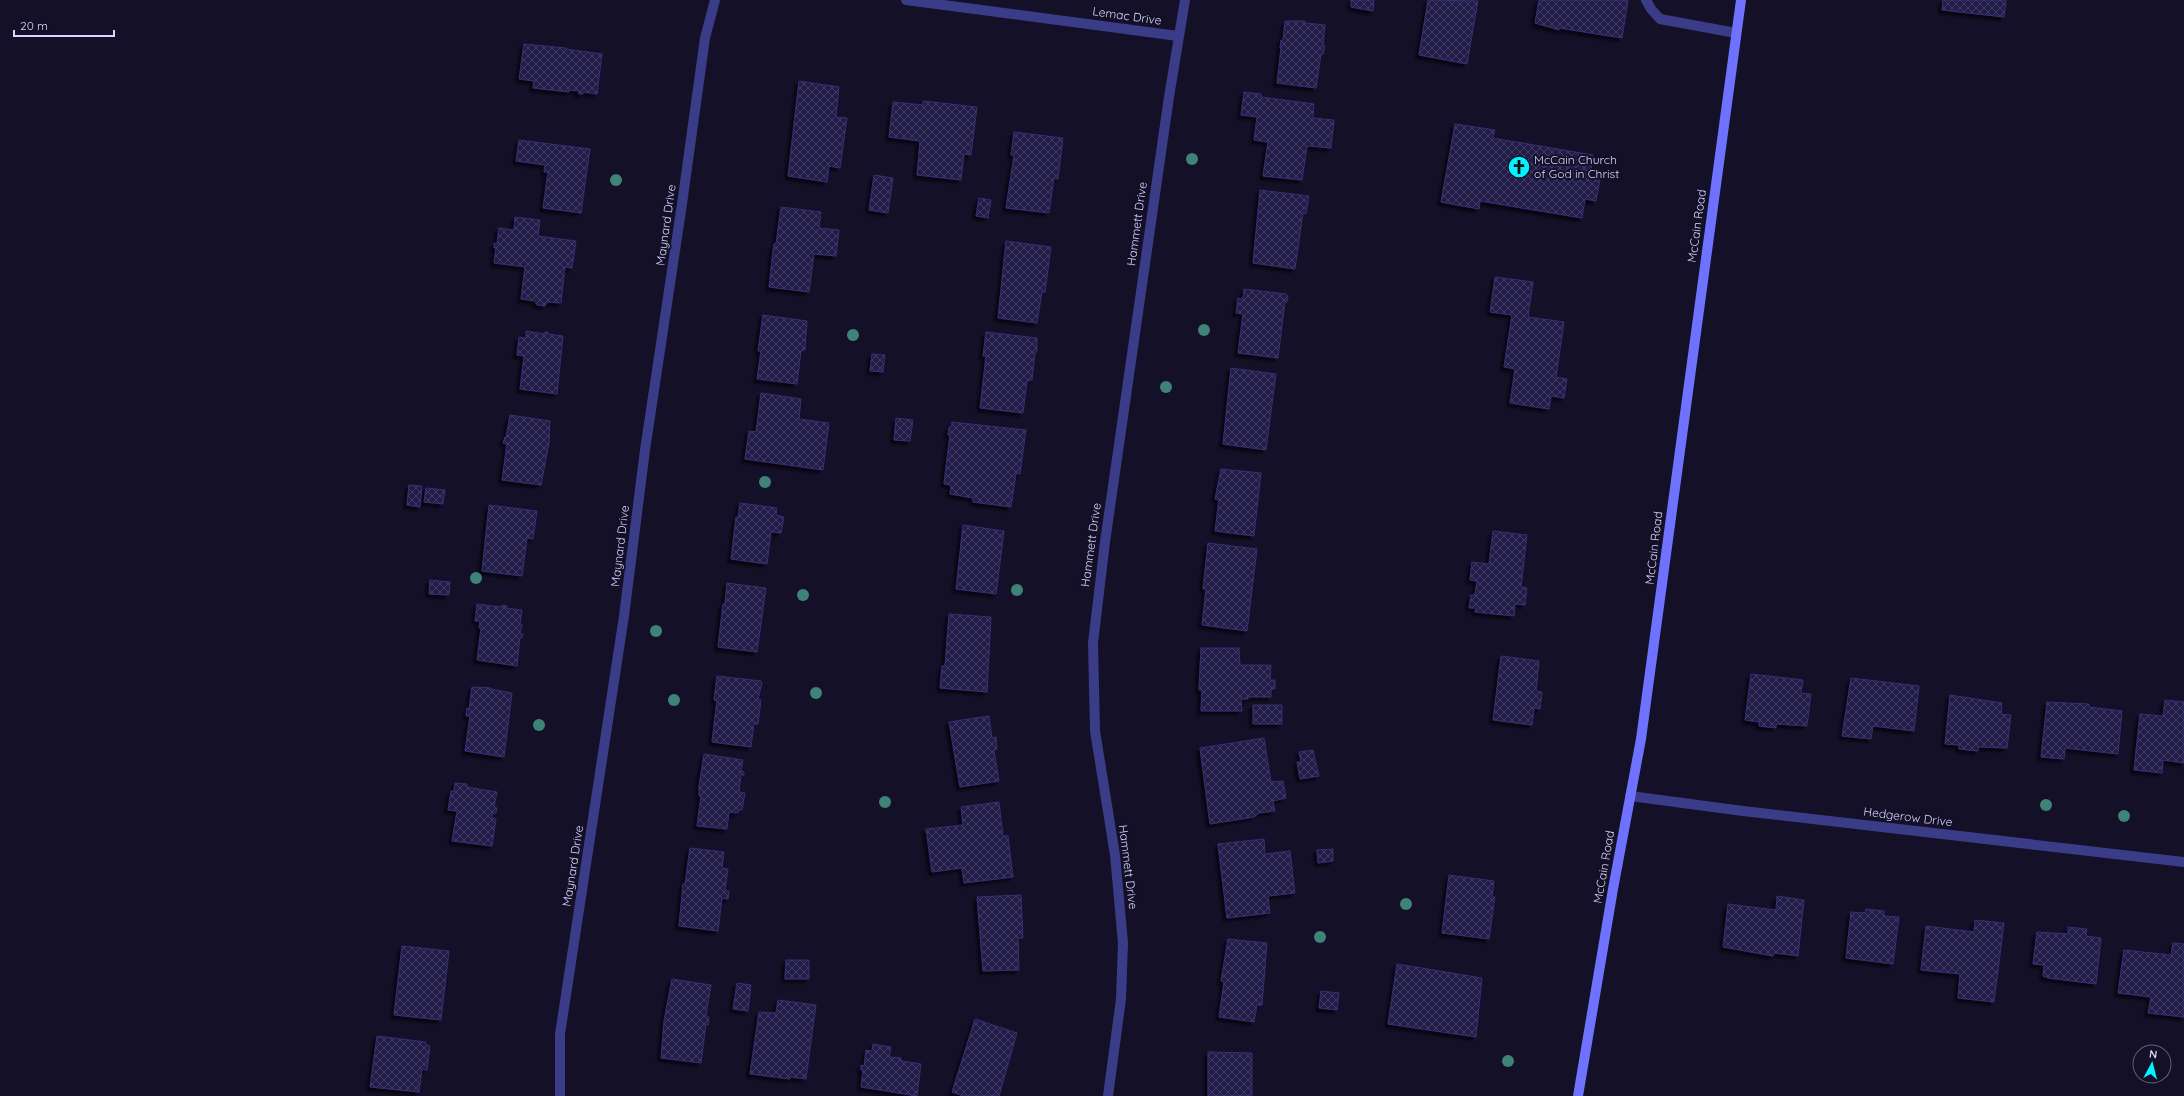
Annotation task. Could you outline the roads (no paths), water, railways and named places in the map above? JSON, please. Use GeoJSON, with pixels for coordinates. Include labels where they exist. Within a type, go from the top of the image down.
{"type":"FeatureCollection","features":[{"type":"Feature","properties":{"kind":"street","name":"Maynard Drive"},"geometry":{"type":"LineString","coordinates":[[560,1096],[560,1034],[624,616],[645,450],[681,212],[705,38],[715,0]]}},
{"type":"Feature","properties":{"kind":"street","name":"Lemac Drive"},"geometry":{"type":"LineString","coordinates":[[906,0],[1178,36]]}},
{"type":"Feature","properties":{"kind":"street","name":"Hammett Drive"},"geometry":{"type":"LineString","coordinates":[[1108,1096],[1121,999],[1123,943],[1114,855],[1095,731],[1093,643],[1105,542],[1178,36],[1185,0]]}},
{"type":"Feature","properties":{"kind":"street"},"geometry":{"type":"LineString","coordinates":[[1646,0],[1651,9],[1660,19],[1736,33]]}},
{"type":"Feature","properties":{"kind":"street","name":"McCain Road"},"geometry":{"type":"LineString","coordinates":[[1578,1096],[1642,732],[1741,0]]}},
{"type":"Feature","properties":{"kind":"street","name":"Hedgerow Drive"},"geometry":{"type":"LineString","coordinates":[[1630,796],[1743,811],[2184,862]]}},
{"type":"Feature","properties":{"kind":"place","name":"McCain Church of God in Christ"},"geometry":{"type":"Point","coordinates":[1519,167]}}]}
